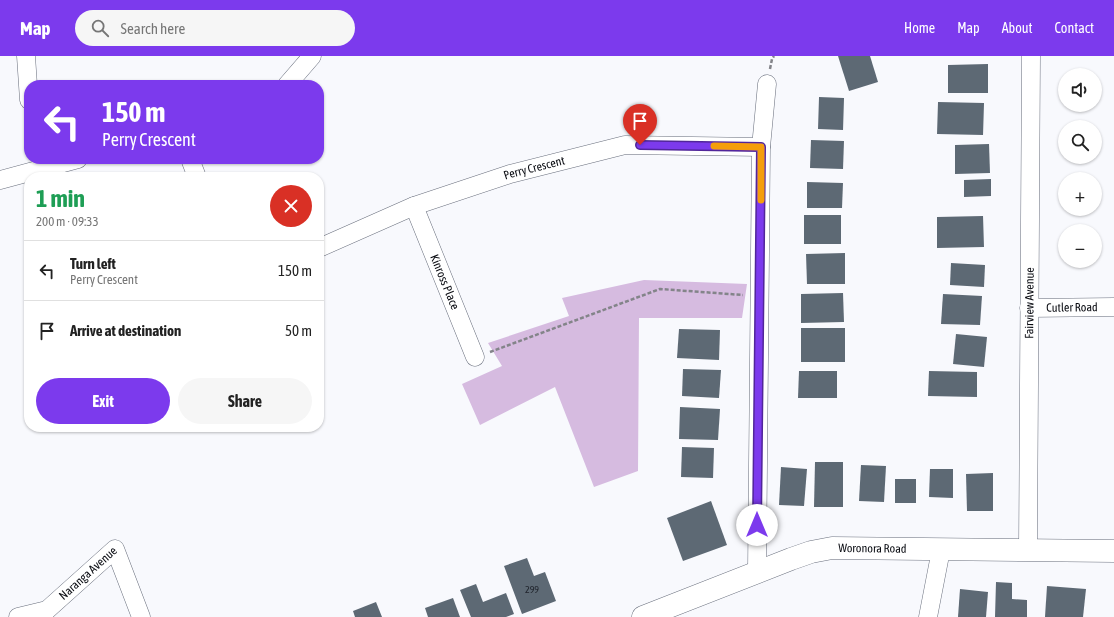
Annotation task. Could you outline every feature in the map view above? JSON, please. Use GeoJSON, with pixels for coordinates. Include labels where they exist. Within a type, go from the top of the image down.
{"type":"FeatureCollection","features":[{"type":"Feature","properties":{"kind":"street"},"geometry":{"type":"LineString","coordinates":[[26,56],[28,80]]}},
{"type":"Feature","properties":{"kind":"street"},"geometry":{"type":"LineString","coordinates":[[292,80],[312,56]]}},
{"type":"Feature","properties":{"kind":"street","name":"Fairview Avenue"},"geometry":{"type":"LineString","coordinates":[[1028,549],[1032,56]]}},
{"type":"Feature","properties":{"kind":"street"},"geometry":{"type":"LineString","coordinates":[[757,572],[761,147],[766,84]]}},
{"type":"Feature","properties":{"kind":"street","name":"Perry Crescent"},"geometry":{"type":"LineString","coordinates":[[324,246],[414,206],[510,174],[625,145],[761,147]]}},
{"type":"Feature","properties":{"kind":"street"},"geometry":{"type":"LineString","coordinates":[[0,180],[33,165]]}},
{"type":"Feature","properties":{"kind":"street","name":"Kinross Place"},"geometry":{"type":"LineString","coordinates":[[414,206],[475,357]]}},
{"type":"Feature","properties":{"kind":"street","name":"Cutler Road"},"geometry":{"type":"LineString","coordinates":[[1029,308],[1114,307]]}},
{"type":"Feature","properties":{"kind":"street","name":"Woronora Road"},"geometry":{"type":"LineString","coordinates":[[643,617],[811,552],[832,548],[1114,551]]}},
{"type":"Feature","properties":{"kind":"street","name":"Naranga Avenue"},"geometry":{"type":"LineString","coordinates":[[18,617],[48,610],[115,549],[140,617]]}},
{"type":"Feature","properties":{"kind":"street"},"geometry":{"type":"LineString","coordinates":[[928,617],[942,550]]}},
{"type":"Feature","properties":{"kind":"path"},"geometry":{"type":"LineString","coordinates":[[475,357],[660,289],[760,296]]}},
{"type":"Feature","properties":{"kind":"shaded area"},"geometry":{"type":"Polygon","coordinates":[[[644,280],[747,284],[742,318],[639,318],[638,471],[594,487],[555,387],[480,425],[462,384],[502,366],[488,343],[569,316],[562,298],[644,280]]]}},
{"type":"Feature","properties":{"kind":"building"},"geometry":{"type":"Polygon","coordinates":[[[838,56],[870,56],[878,82],[849,91],[838,56]]]}},
{"type":"Feature","properties":{"kind":"building"},"geometry":{"type":"Polygon","coordinates":[[[988,64],[988,93],[948,93],[948,65],[988,64]]]}},
{"type":"Feature","properties":{"kind":"building"},"geometry":{"type":"Polygon","coordinates":[[[819,97],[844,98],[843,130],[818,129],[819,97]]]}},
{"type":"Feature","properties":{"kind":"building"},"geometry":{"type":"Polygon","coordinates":[[[938,102],[984,103],[983,135],[937,134],[938,102]]]}},
{"type":"Feature","properties":{"kind":"building"},"geometry":{"type":"Polygon","coordinates":[[[811,140],[844,141],[843,169],[810,168],[811,140]]]}},
{"type":"Feature","properties":{"kind":"building"},"geometry":{"type":"Polygon","coordinates":[[[989,144],[990,173],[955,174],[955,145],[989,144]]]}},
{"type":"Feature","properties":{"kind":"building"},"geometry":{"type":"Polygon","coordinates":[[[991,179],[991,196],[964,197],[964,180],[991,179]]]}},
{"type":"Feature","properties":{"kind":"building"},"geometry":{"type":"Polygon","coordinates":[[[807,182],[843,183],[842,208],[807,208],[807,182]]]}},
{"type":"Feature","properties":{"kind":"building"},"geometry":{"type":"Polygon","coordinates":[[[804,215],[841,215],[841,244],[804,244],[804,215]]]}},
{"type":"Feature","properties":{"kind":"building"},"geometry":{"type":"Polygon","coordinates":[[[983,216],[984,247],[937,248],[937,217],[983,216]]]}},
{"type":"Feature","properties":{"kind":"building"},"geometry":{"type":"Polygon","coordinates":[[[845,253],[845,284],[807,284],[806,254],[845,253]]]}},
{"type":"Feature","properties":{"kind":"building"},"geometry":{"type":"Polygon","coordinates":[[[951,263],[985,265],[984,287],[950,285],[951,263]]]}},
{"type":"Feature","properties":{"kind":"building"},"geometry":{"type":"Polygon","coordinates":[[[843,293],[844,322],[801,323],[801,294],[843,293]]]}},
{"type":"Feature","properties":{"kind":"building"},"geometry":{"type":"Polygon","coordinates":[[[943,294],[982,296],[980,325],[941,324],[943,294]]]}},
{"type":"Feature","properties":{"kind":"building"},"geometry":{"type":"Polygon","coordinates":[[[801,328],[845,328],[845,362],[801,362],[801,328]]]}},
{"type":"Feature","properties":{"kind":"building"},"geometry":{"type":"Polygon","coordinates":[[[679,329],[720,330],[719,360],[677,358],[679,329]]]}},
{"type":"Feature","properties":{"kind":"building"},"geometry":{"type":"Polygon","coordinates":[[[956,334],[987,337],[984,367],[953,364],[956,334]]]}},
{"type":"Feature","properties":{"kind":"building"},"geometry":{"type":"Polygon","coordinates":[[[683,369],[721,370],[719,398],[682,396],[683,369]]]}},
{"type":"Feature","properties":{"kind":"building"},"geometry":{"type":"Polygon","coordinates":[[[799,371],[837,371],[837,398],[798,398],[799,371]]]}},
{"type":"Feature","properties":{"kind":"building"},"geometry":{"type":"Polygon","coordinates":[[[929,371],[977,372],[977,397],[928,396],[929,371]]]}},
{"type":"Feature","properties":{"kind":"building"},"geometry":{"type":"Polygon","coordinates":[[[680,407],[720,409],[718,440],[679,439],[680,407]]]}},
{"type":"Feature","properties":{"kind":"building"},"geometry":{"type":"Polygon","coordinates":[[[682,447],[714,448],[713,478],[681,477],[682,447]]]}},
{"type":"Feature","properties":{"kind":"building"},"geometry":{"type":"Polygon","coordinates":[[[815,462],[843,462],[843,507],[814,507],[815,462]]]}},
{"type":"Feature","properties":{"kind":"building"},"geometry":{"type":"Polygon","coordinates":[[[861,465],[886,466],[884,502],[859,501],[861,465]]]}},
{"type":"Feature","properties":{"kind":"building"},"geometry":{"type":"Polygon","coordinates":[[[781,467],[807,469],[804,506],[779,505],[781,467]]]}},
{"type":"Feature","properties":{"kind":"building"},"geometry":{"type":"Polygon","coordinates":[[[930,469],[953,469],[953,498],[929,497],[930,469]]]}},
{"type":"Feature","properties":{"kind":"building"},"geometry":{"type":"Polygon","coordinates":[[[993,473],[993,511],[967,511],[966,474],[993,473]]]}},
{"type":"Feature","properties":{"kind":"building"},"geometry":{"type":"Polygon","coordinates":[[[895,479],[916,479],[916,503],[895,503],[895,479]]]}},
{"type":"Feature","properties":{"kind":"building"},"geometry":{"type":"Polygon","coordinates":[[[711,501],[727,545],[683,561],[667,518],[711,501]]]}},
{"type":"Feature","properties":{"kind":"building"},"geometry":{"type":"Polygon","coordinates":[[[527,558],[534,576],[545,572],[556,601],[522,614],[504,566],[527,558]]]}},
{"type":"Feature","properties":{"kind":"building"},"geometry":{"type":"Polygon","coordinates":[[[996,582],[1012,583],[1012,599],[1027,600],[1027,617],[995,617],[996,582]]]}},
{"type":"Feature","properties":{"kind":"building"},"geometry":{"type":"Polygon","coordinates":[[[476,584],[483,602],[506,593],[514,614],[506,617],[471,617],[460,590],[476,584]]]}},
{"type":"Feature","properties":{"kind":"building"},"geometry":{"type":"Polygon","coordinates":[[[1047,586],[1086,589],[1083,617],[1045,617],[1047,586]]]}},
{"type":"Feature","properties":{"kind":"building"},"geometry":{"type":"Polygon","coordinates":[[[960,589],[988,592],[986,617],[958,617],[960,589]]]}},
{"type":"Feature","properties":{"kind":"building"},"geometry":{"type":"Polygon","coordinates":[[[453,598],[460,617],[428,617],[425,608],[453,598]]]}},
{"type":"Feature","properties":{"kind":"building"},"geometry":{"type":"Polygon","coordinates":[[[376,602],[382,617],[355,617],[353,611],[376,602]]]}},
{"type":"Feature","properties":{"kind":"slow traffic"},"geometry":{"type":"LineString","coordinates":[[714,146],[761,147],[761,200]]}},
{"type":"Feature","properties":{"kind":"route"},"geometry":{"type":"LineString","coordinates":[[640,145],[761,147],[757,525]]}}]}
